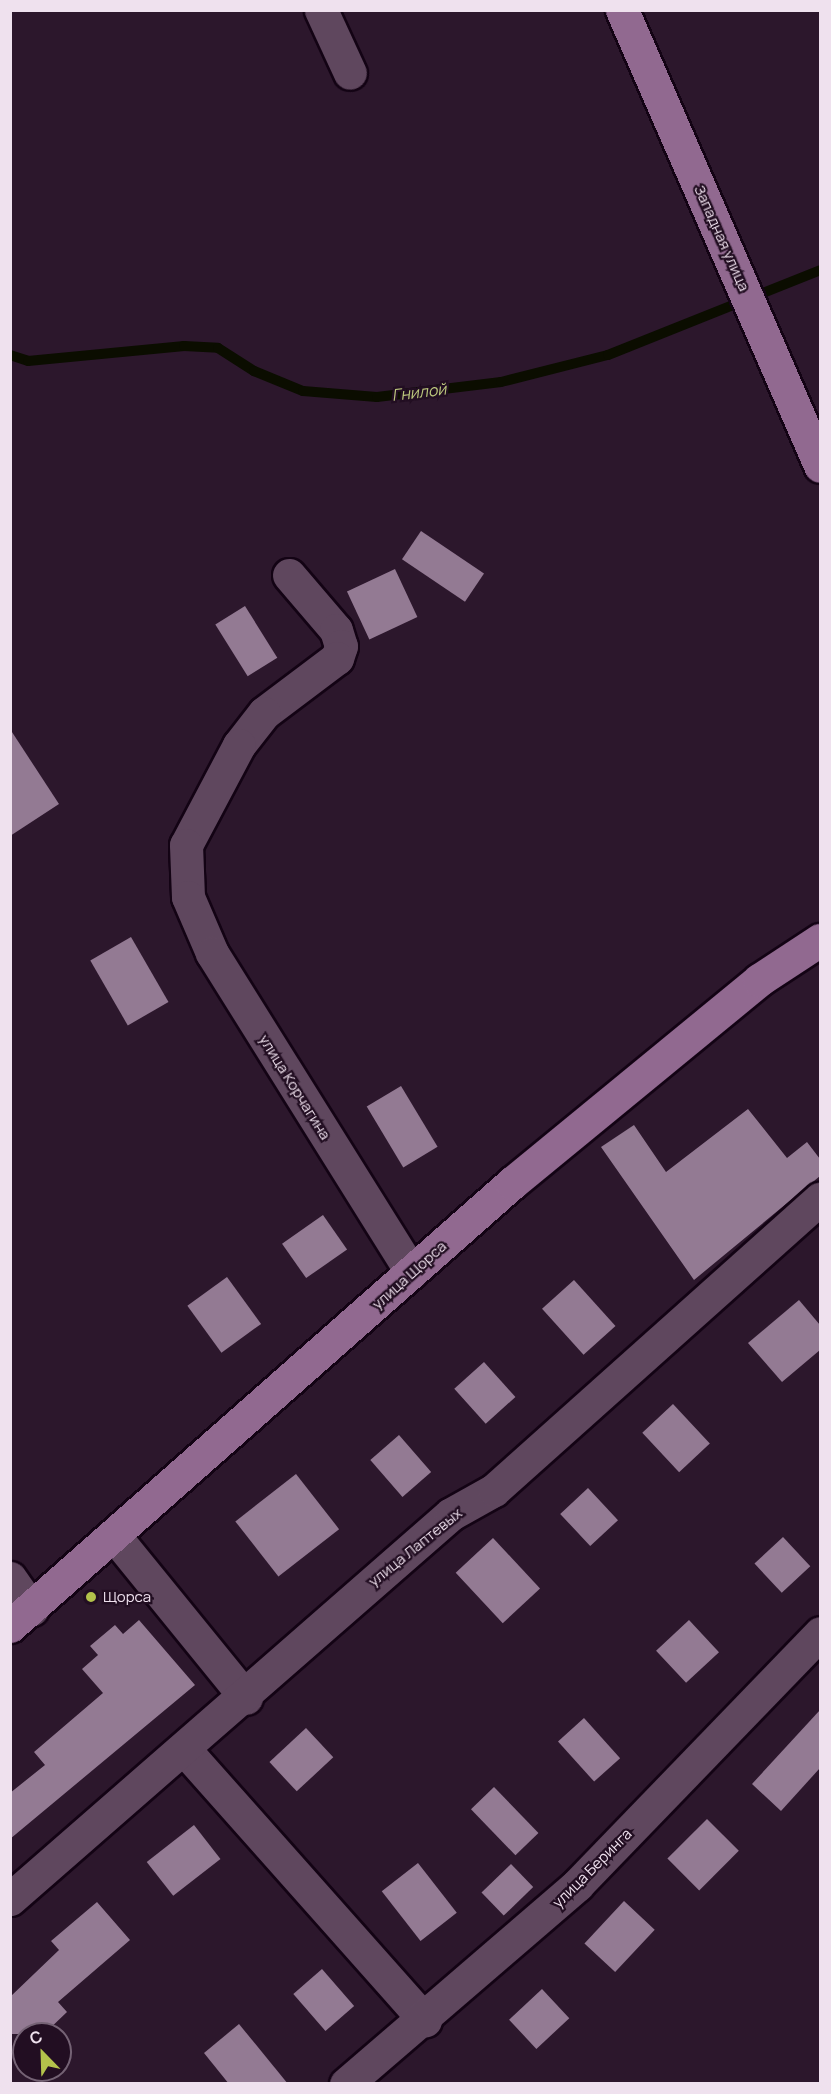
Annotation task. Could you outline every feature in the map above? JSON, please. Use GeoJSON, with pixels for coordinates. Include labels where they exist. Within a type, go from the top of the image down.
{"type":"FeatureCollection","features":[{"type":"Feature","properties":{"kind":"main road","name":"Западная улица"},"geometry":{"type":"LineString","coordinates":[[622,10],[820,466]]}},
{"type":"Feature","properties":{"kind":"main road","name":"улица Щорса"},"geometry":{"type":"LineString","coordinates":[[21,1617],[116,1538],[411,1272],[759,980],[820,940]]}},
{"type":"Feature","properties":{"kind":"street"},"geometry":{"type":"LineString","coordinates":[[321,10],[350,74]]}},
{"type":"Feature","properties":{"kind":"street","name":"улица Корчагина"},"geometry":{"type":"LineString","coordinates":[[289,575],[336,630],[341,646],[337,658],[264,713],[239,745],[186,845],[188,897],[212,953],[411,1272]]}},
{"type":"Feature","properties":{"kind":"street","name":"улица Лаптевых"},"geometry":{"type":"LineString","coordinates":[[10,1899],[246,1698],[452,1514],[494,1490],[820,1199]]}},
{"type":"Feature","properties":{"kind":"street"},"geometry":{"type":"LineString","coordinates":[[116,1538],[246,1698]]}},
{"type":"Feature","properties":{"kind":"street"},"geometry":{"type":"LineString","coordinates":[[10,1578],[21,1617]]}},
{"type":"Feature","properties":{"kind":"street","name":"улица Беринга"},"geometry":{"type":"LineString","coordinates":[[346,2084],[425,2020],[577,1886],[820,1633]]}},
{"type":"Feature","properties":{"kind":"street"},"geometry":{"type":"LineString","coordinates":[[184,1749],[425,2020]]}},
{"type":"Feature","properties":{"kind":"building"},"geometry":{"type":"Polygon","coordinates":[[[421,531],[484,573],[465,602],[402,559],[421,531]]]}},
{"type":"Feature","properties":{"kind":"building"},"geometry":{"type":"Polygon","coordinates":[[[395,569],[417,617],[369,639],[347,591],[395,569]]]}},
{"type":"Feature","properties":{"kind":"building"},"geometry":{"type":"Polygon","coordinates":[[[245,606],[277,658],[248,676],[215,625],[245,606]]]}},
{"type":"Feature","properties":{"kind":"building"},"geometry":{"type":"Polygon","coordinates":[[[10,729],[59,804],[10,836],[10,729]]]}},
{"type":"Feature","properties":{"kind":"building"},"geometry":{"type":"Polygon","coordinates":[[[131,937],[168,1002],[128,1025],[90,960],[131,937]]]}},
{"type":"Feature","properties":{"kind":"building"},"geometry":{"type":"Polygon","coordinates":[[[401,1086],[438,1147],[403,1167],[367,1107],[401,1086]]]}},
{"type":"Feature","properties":{"kind":"building"},"geometry":{"type":"Polygon","coordinates":[[[748,1109],[787,1158],[807,1142],[820,1159],[820,1176],[694,1280],[601,1147],[634,1125],[666,1172],[748,1109]]]}},
{"type":"Feature","properties":{"kind":"building"},"geometry":{"type":"Polygon","coordinates":[[[323,1215],[347,1249],[306,1278],[282,1244],[323,1215]]]}},
{"type":"Feature","properties":{"kind":"building"},"geometry":{"type":"Polygon","coordinates":[[[227,1277],[261,1324],[221,1353],[187,1306],[227,1277]]]}},
{"type":"Feature","properties":{"kind":"building"},"geometry":{"type":"Polygon","coordinates":[[[574,1280],[615,1326],[584,1355],[542,1309],[574,1280]]]}},
{"type":"Feature","properties":{"kind":"building"},"geometry":{"type":"Polygon","coordinates":[[[799,1300],[820,1325],[820,1350],[782,1382],[748,1343],[799,1300]]]}},
{"type":"Feature","properties":{"kind":"building"},"geometry":{"type":"Polygon","coordinates":[[[484,1362],[515,1397],[486,1424],[454,1389],[484,1362]]]}},
{"type":"Feature","properties":{"kind":"building"},"geometry":{"type":"Polygon","coordinates":[[[673,1404],[710,1443],[679,1472],[642,1433],[673,1404]]]}},
{"type":"Feature","properties":{"kind":"building"},"geometry":{"type":"Polygon","coordinates":[[[399,1435],[431,1472],[402,1497],[370,1460],[399,1435]]]}},
{"type":"Feature","properties":{"kind":"building"},"geometry":{"type":"Polygon","coordinates":[[[296,1474],[339,1529],[278,1577],[235,1521],[296,1474]]]}},
{"type":"Feature","properties":{"kind":"building"},"geometry":{"type":"Polygon","coordinates":[[[588,1488],[618,1520],[590,1546],[560,1514],[588,1488]]]}},
{"type":"Feature","properties":{"kind":"building"},"geometry":{"type":"Polygon","coordinates":[[[783,1537],[810,1566],[782,1593],[754,1564],[783,1537]]]}},
{"type":"Feature","properties":{"kind":"building"},"geometry":{"type":"Polygon","coordinates":[[[493,1538],[540,1588],[503,1623],[456,1573],[493,1538]]]}},
{"type":"Feature","properties":{"kind":"building"},"geometry":{"type":"Polygon","coordinates":[[[139,1620],[195,1685],[10,1839],[10,1793],[45,1765],[34,1752],[103,1693],[82,1669],[98,1655],[90,1646],[115,1625],[123,1634],[139,1620]]]}},
{"type":"Feature","properties":{"kind":"building"},"geometry":{"type":"Polygon","coordinates":[[[689,1620],[719,1652],[686,1683],[656,1651],[689,1620]]]}},
{"type":"Feature","properties":{"kind":"building"},"geometry":{"type":"Polygon","coordinates":[[[820,1710],[820,1768],[781,1811],[752,1784],[820,1710]]]}},
{"type":"Feature","properties":{"kind":"building"},"geometry":{"type":"Polygon","coordinates":[[[584,1718],[620,1758],[594,1782],[558,1741],[584,1718]]]}},
{"type":"Feature","properties":{"kind":"building"},"geometry":{"type":"Polygon","coordinates":[[[306,1728],[333,1757],[297,1791],[269,1762],[306,1728]]]}},
{"type":"Feature","properties":{"kind":"building"},"geometry":{"type":"Polygon","coordinates":[[[494,1787],[538,1833],[515,1855],[471,1809],[494,1787]]]}},
{"type":"Feature","properties":{"kind":"building"},"geometry":{"type":"Polygon","coordinates":[[[707,1819],[739,1851],[699,1890],[667,1859],[707,1819]]]}},
{"type":"Feature","properties":{"kind":"building"},"geometry":{"type":"Polygon","coordinates":[[[194,1825],[220,1859],[173,1896],[147,1862],[194,1825]]]}},
{"type":"Feature","properties":{"kind":"building"},"geometry":{"type":"Polygon","coordinates":[[[418,1863],[457,1913],[421,1941],[382,1891],[418,1863]]]}},
{"type":"Feature","properties":{"kind":"building"},"geometry":{"type":"Polygon","coordinates":[[[511,1864],[533,1887],[504,1915],[482,1892],[511,1864]]]}},
{"type":"Feature","properties":{"kind":"building"},"geometry":{"type":"Polygon","coordinates":[[[624,1901],[655,1930],[615,1972],[584,1943],[624,1901]]]}},
{"type":"Feature","properties":{"kind":"building"},"geometry":{"type":"Polygon","coordinates":[[[97,1902],[130,1940],[58,2002],[67,2012],[57,2022],[12,2022],[12,2034],[10,2034],[10,1997],[59,1950],[51,1941],[97,1902]]]}},
{"type":"Feature","properties":{"kind":"building"},"geometry":{"type":"Polygon","coordinates":[[[322,1969],[354,2006],[325,2031],[293,1994],[322,1969]]]}},
{"type":"Feature","properties":{"kind":"building"},"geometry":{"type":"Polygon","coordinates":[[[542,1989],[569,2018],[536,2049],[509,2020],[542,1989]]]}},
{"type":"Feature","properties":{"kind":"building"},"geometry":{"type":"Polygon","coordinates":[[[239,2024],[288,2084],[229,2084],[204,2053],[239,2024]]]}},
{"type":"Feature","properties":{"kind":"waterway","name":"Гнилой"},"geometry":{"type":"LineString","coordinates":[[10,355],[28,361],[184,346],[218,348],[254,371],[303,391],[377,397],[501,382],[608,355],[820,270]]}},
{"type":"Feature","properties":{"kind":"place","name":"Щорса"},"geometry":{"type":"Point","coordinates":[91,1597]}}]}
